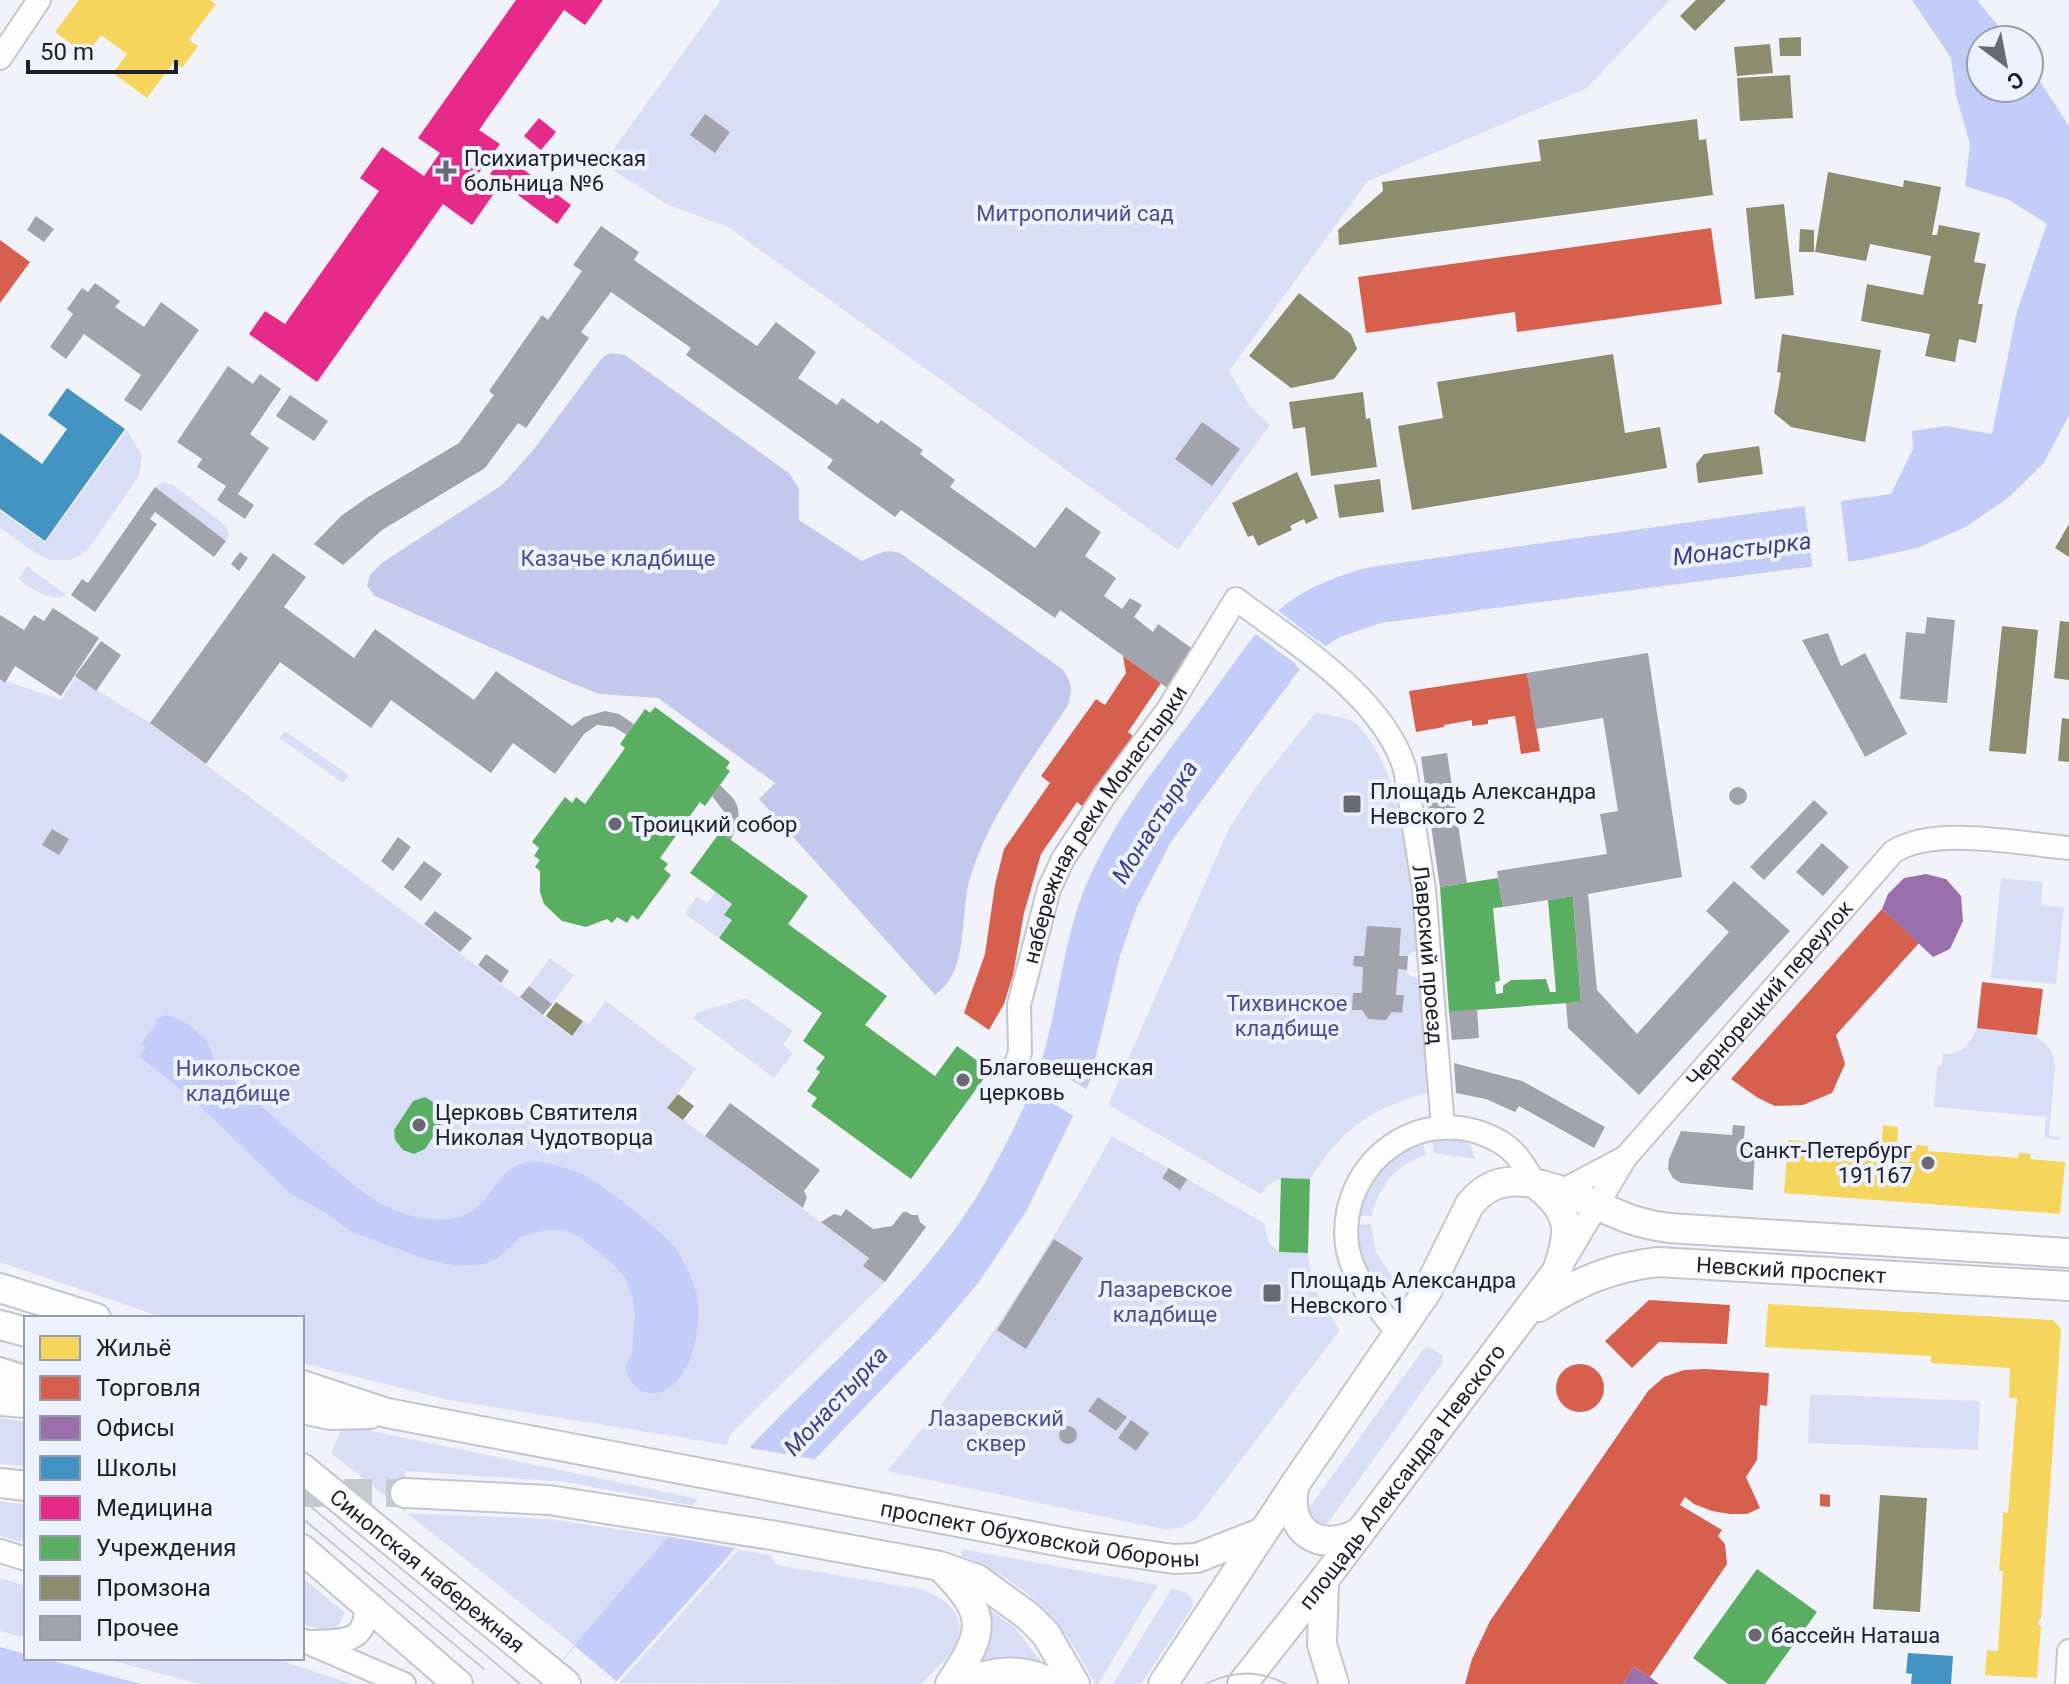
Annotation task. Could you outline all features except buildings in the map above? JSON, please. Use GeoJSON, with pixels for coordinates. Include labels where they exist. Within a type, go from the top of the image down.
{"type":"FeatureCollection","features":[{"type":"Feature","properties":{"kind":"main road"},"geometry":{"type":"LineString","coordinates":[[1163,1684],[1427,1291],[1465,1213],[1477,1196],[1505,1182],[1548,1188]]}},
{"type":"Feature","properties":{"kind":"main road","name":"Невский проспект"},"geometry":{"type":"LineString","coordinates":[[1548,1188],[1632,1220],[1678,1229],[2069,1253]]}},
{"type":"Feature","properties":{"kind":"main road","name":"площадь Александра Невского"},"geometry":{"type":"LineString","coordinates":[[1242,1684],[1557,1271],[1566,1247],[1567,1226],[1548,1188]]}},
{"type":"Feature","properties":{"kind":"main road","name":"Невский проспект"},"geometry":{"type":"LineString","coordinates":[[1525,1316],[1591,1277],[1624,1267],[1658,1262],[2069,1286]]}},
{"type":"Feature","properties":{"kind":"main road"},"geometry":{"type":"LineString","coordinates":[[0,1288],[90,1316]]}},
{"type":"Feature","properties":{"kind":"main road"},"geometry":{"type":"LineString","coordinates":[[0,1325],[24,1331]]}},
{"type":"Feature","properties":{"kind":"main road"},"geometry":{"type":"LineString","coordinates":[[0,1372],[24,1379]]}},
{"type":"Feature","properties":{"kind":"main road"},"geometry":{"type":"LineString","coordinates":[[304,1386],[387,1413]]}},
{"type":"Feature","properties":{"kind":"main road"},"geometry":{"type":"LineString","coordinates":[[0,1401],[24,1403]]}},
{"type":"Feature","properties":{"kind":"main road"},"geometry":{"type":"LineString","coordinates":[[304,1409],[331,1415],[387,1413]]}},
{"type":"Feature","properties":{"kind":"main road","name":"проспект Обуховской Обороны"},"geometry":{"type":"LineString","coordinates":[[387,1413],[1078,1545],[1174,1559],[1197,1558],[1263,1532]]}},
{"type":"Feature","properties":{"kind":"main road","name":"Синопская набережная"},"geometry":{"type":"LineString","coordinates":[[304,1470],[559,1678]]}},
{"type":"Feature","properties":{"kind":"main road"},"geometry":{"type":"LineString","coordinates":[[0,1483],[24,1486]]}},
{"type":"Feature","properties":{"kind":"main road"},"geometry":{"type":"LineString","coordinates":[[1295,1484],[1291,1498],[1294,1515],[1308,1534],[1323,1541],[1339,1542],[1361,1531]]}},
{"type":"Feature","properties":{"kind":"main road"},"geometry":{"type":"LineString","coordinates":[[405,1493],[549,1500],[777,1536],[940,1566],[977,1579],[1028,1616],[1046,1634],[1075,1684]]}},
{"type":"Feature","properties":{"kind":"main road"},"geometry":{"type":"LineString","coordinates":[[304,1551],[458,1684]]}},
{"type":"Feature","properties":{"kind":"main road"},"geometry":{"type":"LineString","coordinates":[[940,1566],[963,1589],[977,1616],[975,1642],[950,1684]]}},
{"type":"Feature","properties":{"kind":"main road"},"geometry":{"type":"LineString","coordinates":[[1324,1580],[1322,1644],[1334,1684]]}},
{"type":"Feature","properties":{"kind":"main road"},"geometry":{"type":"LineString","coordinates":[[965,1684],[977,1677],[1001,1673],[1034,1675],[1052,1684]]}},
{"type":"Feature","properties":{"kind":"street"},"geometry":{"type":"LineString","coordinates":[[0,58],[39,0]]}},
{"type":"Feature","properties":{"kind":"street","name":"Лаврский проезд"},"geometry":{"type":"LineString","coordinates":[[1240,602],[1346,684],[1381,725],[1400,754],[1424,890],[1443,1128]]}},
{"type":"Feature","properties":{"kind":"street","name":"набережная реки Монастырки"},"geometry":{"type":"LineString","coordinates":[[1016,1064],[1020,1052],[1019,1005],[1049,889],[1063,859],[1240,602]]}},
{"type":"Feature","properties":{"kind":"street","name":"Чернорецкий переулок"},"geometry":{"type":"LineString","coordinates":[[1557,1271],[1625,1158],[1893,852],[1918,840],[1952,838],[2069,848]]}},
{"type":"Feature","properties":{"kind":"street","name":"площадь Александра Невского"},"geometry":{"type":"LineString","coordinates":[[1399,1334],[1360,1280],[1347,1246],[1351,1198],[1365,1170],[1385,1150],[1413,1134],[1443,1128],[1466,1129],[1504,1144],[1548,1188]]}},
{"type":"Feature","properties":{"kind":"street","name":"Чернорецкий переулок"},"geometry":{"type":"LineString","coordinates":[[1548,1188],[1625,1158]]}},
{"type":"Feature","properties":{"kind":"street"},"geometry":{"type":"LineString","coordinates":[[0,1551],[24,1558]]}},
{"type":"Feature","properties":{"kind":"street"},"geometry":{"type":"LineString","coordinates":[[307,1641],[339,1642],[351,1639],[361,1631],[366,1619],[366,1605]]}},
{"type":"Feature","properties":{"kind":"street"},"geometry":{"type":"LineString","coordinates":[[307,1641],[404,1684]]}},
{"type":"Feature","properties":{"kind":"street"},"geometry":{"type":"LineString","coordinates":[[2067,1684],[2069,1651]]}},
{"type":"Feature","properties":{"kind":"green space","name":"Митрополичий сад"},"geometry":{"type":"Polygon","coordinates":[[[721,0],[1670,0],[1587,88],[1368,181],[1229,371],[1249,405],[1270,425],[1178,550],[728,227],[668,205],[603,164],[721,0]]]}},
{"type":"Feature","properties":{"kind":"green space","name":"Казачье кладбище"},"geometry":{"type":"Polygon","coordinates":[[[610,353],[625,355],[790,474],[799,489],[799,520],[862,561],[885,552],[900,553],[1062,669],[1068,678],[1071,690],[1068,705],[1012,790],[977,858],[966,896],[958,959],[946,985],[935,995],[759,799],[775,783],[658,698],[600,694],[571,683],[375,596],[367,586],[370,575],[383,562],[502,485],[534,449],[602,358],[610,353]]]}},
{"type":"Feature","properties":{"kind":"green space"},"geometry":{"type":"Polygon","coordinates":[[[127,430],[142,456],[139,476],[87,551],[70,560],[50,560],[0,528],[0,511],[45,543],[127,430]]]}},
{"type":"Feature","properties":{"kind":"green space"},"geometry":{"type":"Polygon","coordinates":[[[162,482],[172,484],[226,526],[229,534],[226,541],[155,487],[162,482]]]}},
{"type":"Feature","properties":{"kind":"green space"},"geometry":{"type":"Polygon","coordinates":[[[27,566],[67,596],[47,596],[18,579],[27,566]]]}},
{"type":"Feature","properties":{"kind":"green space","name":"Никольское кладбище"},"geometry":{"type":"Polygon","coordinates":[[[76,677],[150,723],[571,1036],[583,1021],[588,1025],[606,1001],[696,1069],[667,1108],[869,1258],[863,1266],[885,1282],[730,1435],[727,1445],[449,1400],[304,1364],[304,1316],[158,1316],[0,1262],[0,679],[61,700],[76,677]]]}},
{"type":"Feature","properties":{"kind":"green space","name":"Тихвинское кладбище"},"geometry":{"type":"Polygon","coordinates":[[[1316,712],[1354,722],[1378,754],[1389,779],[1404,836],[1408,866],[1417,949],[1408,956],[1407,974],[1421,980],[1429,1092],[1390,1105],[1360,1122],[1335,1146],[1310,1179],[1277,1180],[1261,1194],[1108,1105],[1229,828],[1255,788],[1316,712]]]}},
{"type":"Feature","properties":{"kind":"green space"},"geometry":{"type":"Polygon","coordinates":[[[285,731],[349,775],[343,783],[279,738],[285,731]]]}},
{"type":"Feature","properties":{"kind":"green space"},"geometry":{"type":"Polygon","coordinates":[[[2001,878],[2043,882],[2041,905],[2064,907],[2056,984],[1991,978],[2001,878]]]}},
{"type":"Feature","properties":{"kind":"green space"},"geometry":{"type":"Polygon","coordinates":[[[715,892],[732,904],[724,915],[732,920],[719,938],[685,914],[697,896],[707,903],[715,892]]]}},
{"type":"Feature","properties":{"kind":"green space"},"geometry":{"type":"Polygon","coordinates":[[[550,958],[574,975],[552,1004],[529,986],[550,958]]]}},
{"type":"Feature","properties":{"kind":"green space"},"geometry":{"type":"Polygon","coordinates":[[[746,998],[793,1031],[783,1045],[793,1053],[774,1078],[693,1018],[698,1012],[746,998]]]}},
{"type":"Feature","properties":{"kind":"green space"},"geometry":{"type":"Polygon","coordinates":[[[1977,1028],[2014,1031],[2046,1044],[2055,1066],[2049,1136],[2060,1137],[2060,1140],[2044,1138],[2046,1117],[1934,1107],[1937,1067],[1942,1064],[1943,1054],[1964,1047],[1977,1028]]]}},
{"type":"Feature","properties":{"kind":"green space","name":"Лазаревское кладбище"},"geometry":{"type":"Polygon","coordinates":[[[1112,1136],[1264,1223],[1269,1243],[1279,1252],[1308,1253],[1318,1294],[1340,1330],[1196,1519],[1182,1527],[1167,1530],[887,1471],[980,1351],[1112,1136]],[[1098,1397],[1088,1411],[1116,1431],[1126,1418],[1098,1397]]]}},
{"type":"Feature","properties":{"kind":"green space"},"geometry":{"type":"Polygon","coordinates":[[[1432,1141],[1463,1141],[1471,1146],[1475,1159],[1434,1153],[1432,1141]]]}},
{"type":"Feature","properties":{"kind":"green space"},"geometry":{"type":"Polygon","coordinates":[[[1423,1143],[1426,1155],[1415,1159],[1390,1178],[1379,1195],[1372,1216],[1359,1216],[1367,1191],[1380,1170],[1399,1154],[1423,1143]]]}},
{"type":"Feature","properties":{"kind":"green space"},"geometry":{"type":"Polygon","coordinates":[[[1371,1224],[1376,1252],[1394,1279],[1383,1284],[1371,1274],[1361,1250],[1358,1225],[1371,1224]]]}},
{"type":"Feature","properties":{"kind":"green space"},"geometry":{"type":"Polygon","coordinates":[[[1430,1347],[1442,1355],[1443,1362],[1328,1523],[1321,1526],[1308,1518],[1309,1508],[1424,1348],[1430,1347]]]}},
{"type":"Feature","properties":{"kind":"green space"},"geometry":{"type":"Polygon","coordinates":[[[1810,1394],[1980,1401],[1978,1450],[1808,1443],[1810,1394]]]}},
{"type":"Feature","properties":{"kind":"green space"},"geometry":{"type":"Polygon","coordinates":[[[0,1418],[24,1422],[24,1466],[0,1464],[0,1418]]]}},
{"type":"Feature","properties":{"kind":"green space"},"geometry":{"type":"Polygon","coordinates":[[[343,1425],[718,1503],[716,1510],[567,1482],[405,1471],[406,1512],[331,1453],[343,1425]]]}},
{"type":"Feature","properties":{"kind":"green space"},"geometry":{"type":"Polygon","coordinates":[[[0,1501],[24,1505],[24,1542],[0,1536],[0,1501]]]}},
{"type":"Feature","properties":{"kind":"green space"},"geometry":{"type":"Polygon","coordinates":[[[407,1513],[548,1519],[670,1537],[575,1646],[407,1513]]]}},
{"type":"Feature","properties":{"kind":"green space"},"geometry":{"type":"Polygon","coordinates":[[[962,1549],[1158,1585],[1098,1684],[1095,1684],[1070,1641],[1041,1606],[1006,1578],[961,1555],[962,1549]]]}},
{"type":"Feature","properties":{"kind":"green space"},"geometry":{"type":"Polygon","coordinates":[[[738,1550],[770,1555],[777,1565],[920,1589],[946,1603],[957,1617],[959,1635],[955,1645],[921,1684],[619,1683],[738,1550]]]}},
{"type":"Feature","properties":{"kind":"green space"},"geometry":{"type":"Polygon","coordinates":[[[0,1578],[24,1585],[24,1637],[0,1631],[0,1578]]]}},
{"type":"Feature","properties":{"kind":"green space"},"geometry":{"type":"Polygon","coordinates":[[[304,1579],[345,1613],[334,1633],[304,1625],[304,1579]]]}},
{"type":"Feature","properties":{"kind":"green space"},"geometry":{"type":"Polygon","coordinates":[[[1172,1588],[1187,1593],[1193,1600],[1192,1608],[1141,1684],[1113,1684],[1172,1588]]]}},
{"type":"Feature","properties":{"kind":"green space"},"geometry":{"type":"Polygon","coordinates":[[[990,1610],[1014,1627],[1047,1669],[981,1665],[989,1643],[990,1610]]]}},
{"type":"Feature","properties":{"kind":"green space"},"geometry":{"type":"Polygon","coordinates":[[[110,1660],[279,1660],[352,1684],[200,1684],[110,1660]]]}},
{"type":"Feature","properties":{"kind":"water","name":"Монастырка"},"geometry":{"type":"Polygon","coordinates":[[[1912,0],[1977,0],[1997,24],[1965,24],[1965,104],[2045,104],[2045,89],[2069,126],[2069,415],[2044,463],[2008,498],[1964,528],[1917,548],[1862,560],[1381,623],[1340,637],[1326,646],[1318,640],[1295,665],[1300,669],[1171,842],[1137,907],[1120,956],[1090,1081],[1027,1210],[979,1282],[934,1335],[815,1459],[614,1684],[542,1684],[697,1505],[904,1291],[959,1223],[1000,1155],[1031,1089],[1049,1034],[1074,920],[1102,851],[1130,804],[1247,645],[1286,604],[1327,581],[1371,567],[1891,494],[1913,449],[1912,431],[1946,426],[1992,434],[2017,311],[2047,224],[2009,200],[1965,186],[1970,144],[1956,95],[1951,58],[1912,0]]]}},
{"type":"Feature","properties":{"kind":"water"},"geometry":{"type":"Polygon","coordinates":[[[165,1015],[182,1021],[198,1032],[208,1043],[219,1067],[352,1183],[393,1210],[425,1219],[458,1217],[477,1207],[511,1169],[530,1162],[569,1169],[602,1186],[673,1245],[691,1277],[698,1299],[698,1325],[693,1352],[682,1375],[667,1390],[659,1393],[644,1392],[632,1382],[625,1367],[632,1353],[635,1314],[625,1278],[581,1238],[564,1230],[543,1230],[521,1237],[498,1258],[485,1264],[457,1266],[423,1258],[351,1232],[329,1215],[291,1194],[198,1104],[139,1056],[146,1048],[141,1043],[157,1024],[155,1020],[165,1015]]]}},
{"type":"Feature","properties":{"kind":"water"},"geometry":{"type":"Polygon","coordinates":[[[0,1647],[24,1653],[24,1660],[51,1660],[141,1684],[0,1684],[0,1647]]]}},
{"type":"Feature","properties":{"kind":"pier"},"geometry":{"type":"Polygon","coordinates":[[[1840,497],[1849,566],[1813,571],[1804,502],[1840,497]]]}},
{"type":"Feature","properties":{"kind":"pier"},"geometry":{"type":"Polygon","coordinates":[[[1276,609],[1328,649],[1319,645],[1300,665],[1304,670],[1253,632],[1276,609]]]}},
{"type":"Feature","properties":{"kind":"pier"},"geometry":{"type":"Polygon","coordinates":[[[1038,1060],[1089,1091],[1077,1118],[1026,1087],[1038,1060]]]}},
{"type":"Feature","properties":{"kind":"pier"},"geometry":{"type":"Polygon","coordinates":[[[744,1447],[819,1460],[740,1549],[665,1536],[744,1447]]]}},
{"type":"Feature","properties":{"kind":"pier"},"geometry":{"type":"Polygon","coordinates":[[[575,1646],[616,1681],[614,1684],[542,1684],[575,1646]]]}},
{"type":"Feature","properties":{"kind":"tunnel"},"geometry":{"type":"LineString","coordinates":[[304,1493],[405,1493]]}},
{"type":"Feature","properties":{"kind":"tram line"},"geometry":{"type":"LineString","coordinates":[[0,1357],[24,1364]]}},
{"type":"Feature","properties":{"kind":"tram line"},"geometry":{"type":"LineString","coordinates":[[304,1501],[520,1684]]}},
{"type":"Feature","properties":{"kind":"tram line"},"geometry":{"type":"LineString","coordinates":[[304,1520],[484,1669]]}},
{"type":"Feature","properties":{"kind":"tram line"},"geometry":{"type":"LineString","coordinates":[[1206,1684],[1236,1674],[1256,1674],[1286,1684]]}},
{"type":"Feature","properties":{"kind":"place","name":"Психиатрическая больница №6"},"geometry":{"type":"Point","coordinates":[446,171]}},
{"type":"Feature","properties":{"kind":"place","name":"Площадь Александра Невского 2"},"geometry":{"type":"Point","coordinates":[1352,804]}},
{"type":"Feature","properties":{"kind":"place","name":"Троицкий собор"},"geometry":{"type":"Point","coordinates":[615,824]}},
{"type":"Feature","properties":{"kind":"place","name":"Благовещенская церковь"},"geometry":{"type":"Point","coordinates":[963,1080]}},
{"type":"Feature","properties":{"kind":"place","name":"Церковь Святителя Николая Чудотворца"},"geometry":{"type":"Point","coordinates":[419,1125]}},
{"type":"Feature","properties":{"kind":"place","name":"Санкт-Петербург 191167"},"geometry":{"type":"Point","coordinates":[1928,1163]}},
{"type":"Feature","properties":{"kind":"place","name":"Площадь Александра Невского 1"},"geometry":{"type":"Point","coordinates":[1272,1293]}},
{"type":"Feature","properties":{"kind":"place","name":"бассейн Наташа"},"geometry":{"type":"Point","coordinates":[1755,1635]}},
{"type":"Feature","properties":{"kind":"park label","name":"Лазаревский сквер"},"geometry":{"type":"Point","coordinates":[996,1430]}}]}
